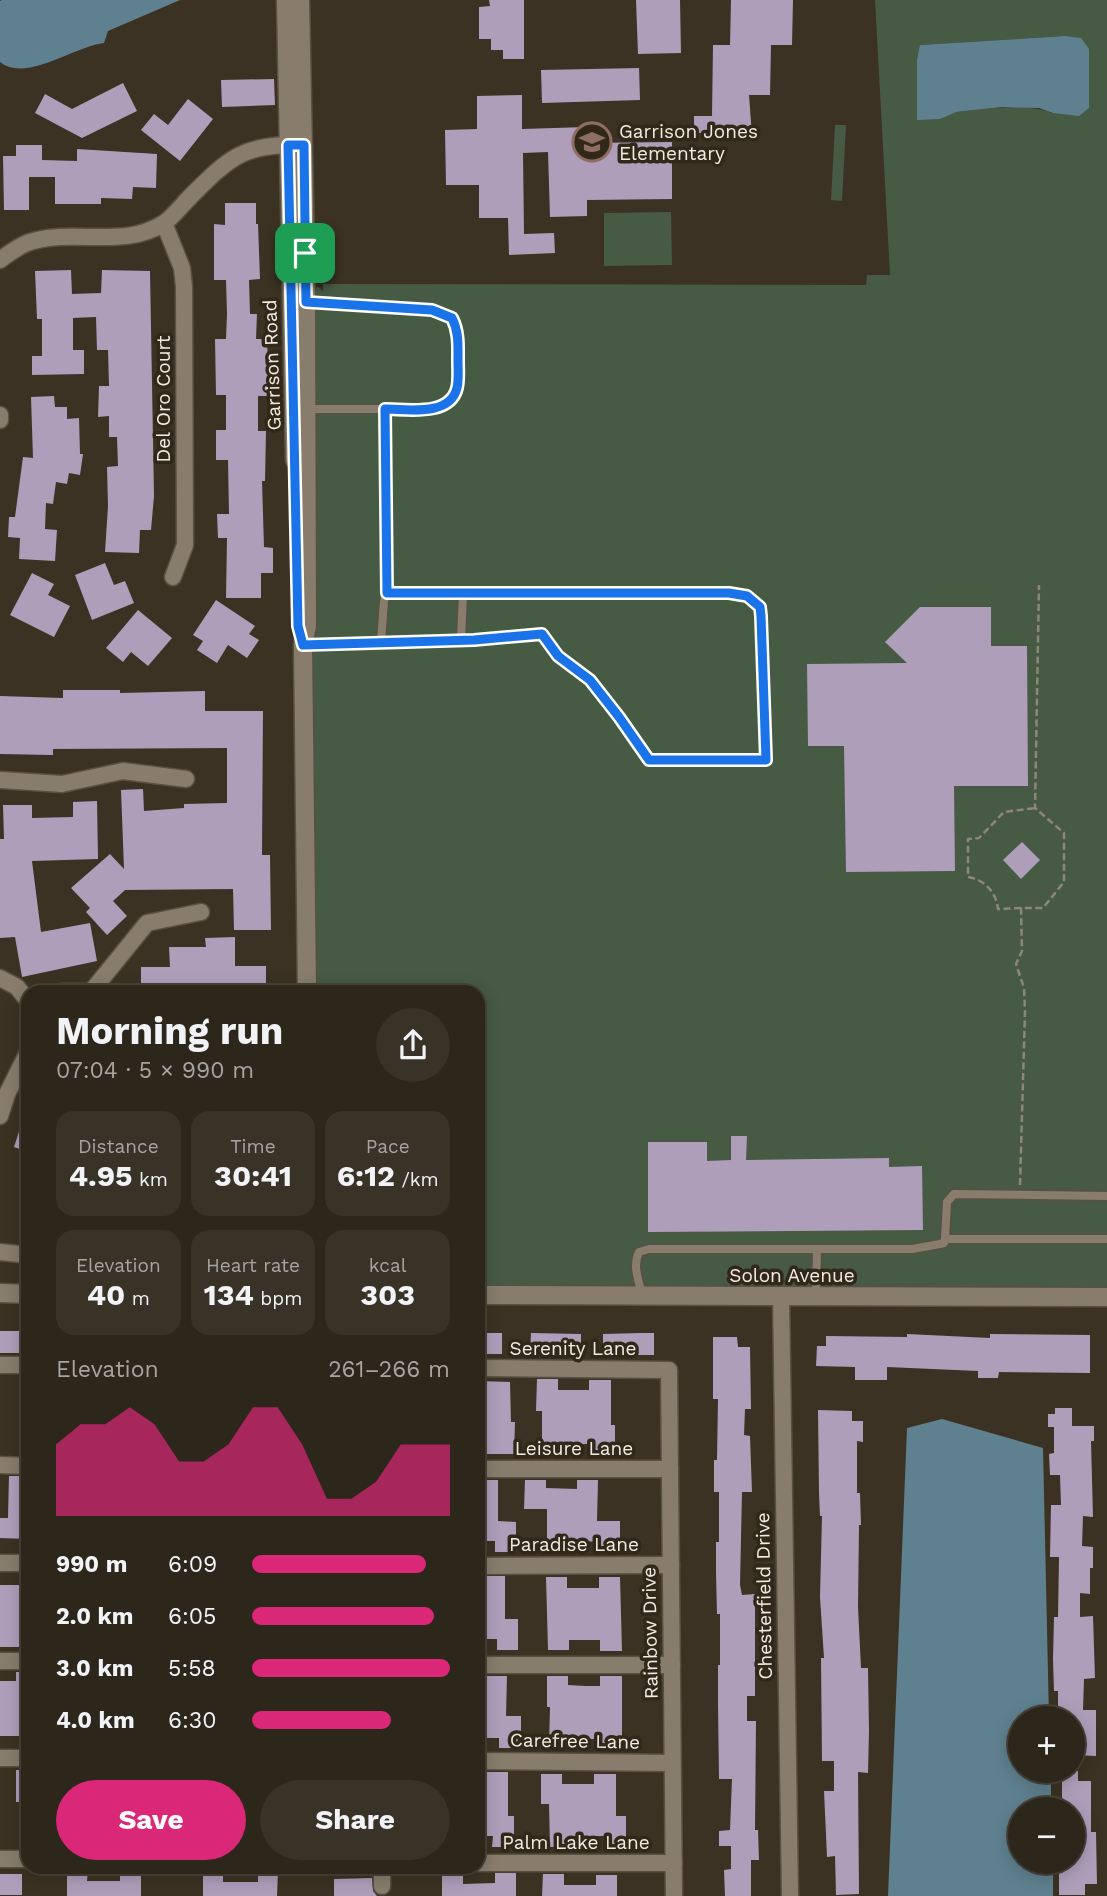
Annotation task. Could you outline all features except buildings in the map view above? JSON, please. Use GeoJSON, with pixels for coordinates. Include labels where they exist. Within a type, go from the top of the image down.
{"type":"FeatureCollection","features":[{"type":"Feature","properties":{"kind":"street","name":"Garrison Road"},"geometry":{"type":"LineString","coordinates":[[286,0],[306,302],[307,626],[303,645],[307,985]]}},
{"type":"Feature","properties":{"kind":"street","name":"Garrison Road"},"geometry":{"type":"LineString","coordinates":[[300,0],[296,145],[298,626],[303,645]]}},
{"type":"Feature","properties":{"kind":"street"},"geometry":{"type":"LineString","coordinates":[[0,260],[27,243],[50,239],[112,237],[138,233],[164,223],[222,166],[242,152],[264,146],[296,145]]}},
{"type":"Feature","properties":{"kind":"street","name":"Del Oro Court"},"geometry":{"type":"LineString","coordinates":[[164,223],[182,268],[184,287],[185,545],[173,577]]}},
{"type":"Feature","properties":{"kind":"street"},"geometry":{"type":"LineString","coordinates":[[0,780],[62,784],[122,771],[186,779]]}},
{"type":"Feature","properties":{"kind":"street"},"geometry":{"type":"LineString","coordinates":[[97,985],[147,923],[201,912]]}},
{"type":"Feature","properties":{"kind":"street"},"geometry":{"type":"LineString","coordinates":[[0,978],[17,986],[21,991]]}},
{"type":"Feature","properties":{"kind":"street"},"geometry":{"type":"LineString","coordinates":[[0,1116],[4,1093],[21,1064]]}},
{"type":"Feature","properties":{"kind":"street"},"geometry":{"type":"LineString","coordinates":[[0,1252],[21,1254]]}},
{"type":"Feature","properties":{"kind":"street"},"geometry":{"type":"LineString","coordinates":[[0,1293],[21,1294]]}},
{"type":"Feature","properties":{"kind":"street","name":"Solon Avenue"},"geometry":{"type":"LineString","coordinates":[[485,1295],[1107,1297]]}},
{"type":"Feature","properties":{"kind":"street","name":"Chesterfield Drive"},"geometry":{"type":"LineString","coordinates":[[781,1295],[790,1896]]}},
{"type":"Feature","properties":{"kind":"street"},"geometry":{"type":"LineString","coordinates":[[0,1365],[21,1366]]}},
{"type":"Feature","properties":{"kind":"street","name":"Serenity Lane"},"geometry":{"type":"LineString","coordinates":[[485,1368],[669,1370]]}},
{"type":"Feature","properties":{"kind":"street","name":"Rainbow Drive"},"geometry":{"type":"LineString","coordinates":[[669,1370],[674,1896]]}},
{"type":"Feature","properties":{"kind":"street"},"geometry":{"type":"LineString","coordinates":[[0,1465],[21,1465]]}},
{"type":"Feature","properties":{"kind":"street","name":"Leisure Lane"},"geometry":{"type":"LineString","coordinates":[[485,1469],[670,1469]]}},
{"type":"Feature","properties":{"kind":"street"},"geometry":{"type":"LineString","coordinates":[[0,1563],[21,1563]]}},
{"type":"Feature","properties":{"kind":"street","name":"Paradise Lane"},"geometry":{"type":"LineString","coordinates":[[485,1566],[671,1565]]}},
{"type":"Feature","properties":{"kind":"street"},"geometry":{"type":"LineString","coordinates":[[0,1661],[21,1661]]}},
{"type":"Feature","properties":{"kind":"street"},"geometry":{"type":"LineString","coordinates":[[485,1665],[671,1665]]}},
{"type":"Feature","properties":{"kind":"street"},"geometry":{"type":"LineString","coordinates":[[0,1758],[21,1758]]}},
{"type":"Feature","properties":{"kind":"street","name":"Carefree Lane"},"geometry":{"type":"LineString","coordinates":[[485,1761],[672,1763]]}},
{"type":"Feature","properties":{"kind":"street"},"geometry":{"type":"LineString","coordinates":[[0,1859],[21,1859]]}},
{"type":"Feature","properties":{"kind":"street","name":"Palm Lake Lane"},"geometry":{"type":"LineString","coordinates":[[485,1863],[674,1863]]}},
{"type":"Feature","properties":{"kind":"street"},"geometry":{"type":"LineString","coordinates":[[382,1874],[382,1886]]}},
{"type":"Feature","properties":{"kind":"lane"},"geometry":{"type":"LineString","coordinates":[[306,302],[432,310],[452,318],[458,336],[457,388],[453,399],[445,406],[426,409],[307,409]]}},
{"type":"Feature","properties":{"kind":"lane"},"geometry":{"type":"LineString","coordinates":[[381,642],[387,593],[385,409]]}},
{"type":"Feature","properties":{"kind":"lane"},"geometry":{"type":"LineString","coordinates":[[303,645],[461,640],[542,634],[558,656],[590,680],[649,760],[766,760],[760,607],[747,596],[716,593],[387,593]]}},
{"type":"Feature","properties":{"kind":"lane"},"geometry":{"type":"LineString","coordinates":[[461,640],[463,593]]}},
{"type":"Feature","properties":{"kind":"lane"},"geometry":{"type":"LineString","coordinates":[[642,1295],[636,1269],[637,1255],[644,1250],[912,1249],[944,1243],[947,1202],[954,1194],[1107,1196]]}},
{"type":"Feature","properties":{"kind":"lane"},"geometry":{"type":"LineString","coordinates":[[945,1238],[1107,1239]]}},
{"type":"Feature","properties":{"kind":"lane"},"geometry":{"type":"LineString","coordinates":[[817,1249],[817,1296]]}},
{"type":"Feature","properties":{"kind":"path"},"geometry":{"type":"LineString","coordinates":[[1035,808],[1039,585]]}},
{"type":"Feature","properties":{"kind":"path"},"geometry":{"type":"LineString","coordinates":[[1035,808],[1064,833],[1064,882],[1043,908],[998,909],[997,897],[979,879],[968,877],[968,839],[979,838],[1004,812],[1035,808]]}},
{"type":"Feature","properties":{"kind":"path"},"geometry":{"type":"LineString","coordinates":[[1020,1195],[1025,1011],[1024,988],[1016,964],[1022,951],[1021,908]]}},
{"type":"Feature","properties":{"kind":"green space"},"geometry":{"type":"Polygon","coordinates":[[[875,0],[1107,0],[1107,1288],[485,1285],[485,985],[315,985],[311,651],[314,287],[323,291],[323,284],[866,285],[867,275],[890,275],[875,0]],[[1064,36],[920,45],[956,112],[1017,107],[1053,113],[1064,36]]]}},
{"type":"Feature","properties":{"kind":"green space"},"geometry":{"type":"Polygon","coordinates":[[[835,125],[846,125],[842,201],[831,200],[835,125]]]}},
{"type":"Feature","properties":{"kind":"green space"},"geometry":{"type":"Polygon","coordinates":[[[671,212],[672,265],[604,266],[604,213],[671,212]]]}},
{"type":"Feature","properties":{"kind":"water"},"geometry":{"type":"Polygon","coordinates":[[[2,0],[180,0],[108,31],[104,43],[51,62],[23,68],[0,62],[2,0]]]}},
{"type":"Feature","properties":{"kind":"water"},"geometry":{"type":"Polygon","coordinates":[[[1064,36],[1081,38],[1089,49],[1089,108],[1079,116],[1053,113],[1039,108],[1002,107],[956,112],[940,119],[917,120],[917,60],[920,45],[1064,36]]]}},
{"type":"Feature","properties":{"kind":"water"},"geometry":{"type":"Polygon","coordinates":[[[942,1419],[1043,1448],[1049,1706],[1008,1706],[1008,1783],[1051,1783],[1051,1797],[1008,1797],[1008,1874],[1053,1874],[1053,1896],[888,1896],[907,1428],[942,1419]]]}},
{"type":"Feature","properties":{"kind":"place","name":"Garrison Jones Elementary"},"geometry":{"type":"Point","coordinates":[592,142]}},
{"type":"Feature","properties":{"kind":"route"},"geometry":{"type":"LineString","coordinates":[[288,145],[304,145],[305,253],[306,302],[432,310],[452,318],[456,325],[457,388],[453,399],[445,406],[426,409],[385,409],[387,593],[729,593],[747,596],[755,600],[760,607],[766,760],[649,760],[590,680],[558,656],[542,634],[474,640],[303,645],[298,626],[288,145]]}}]}
